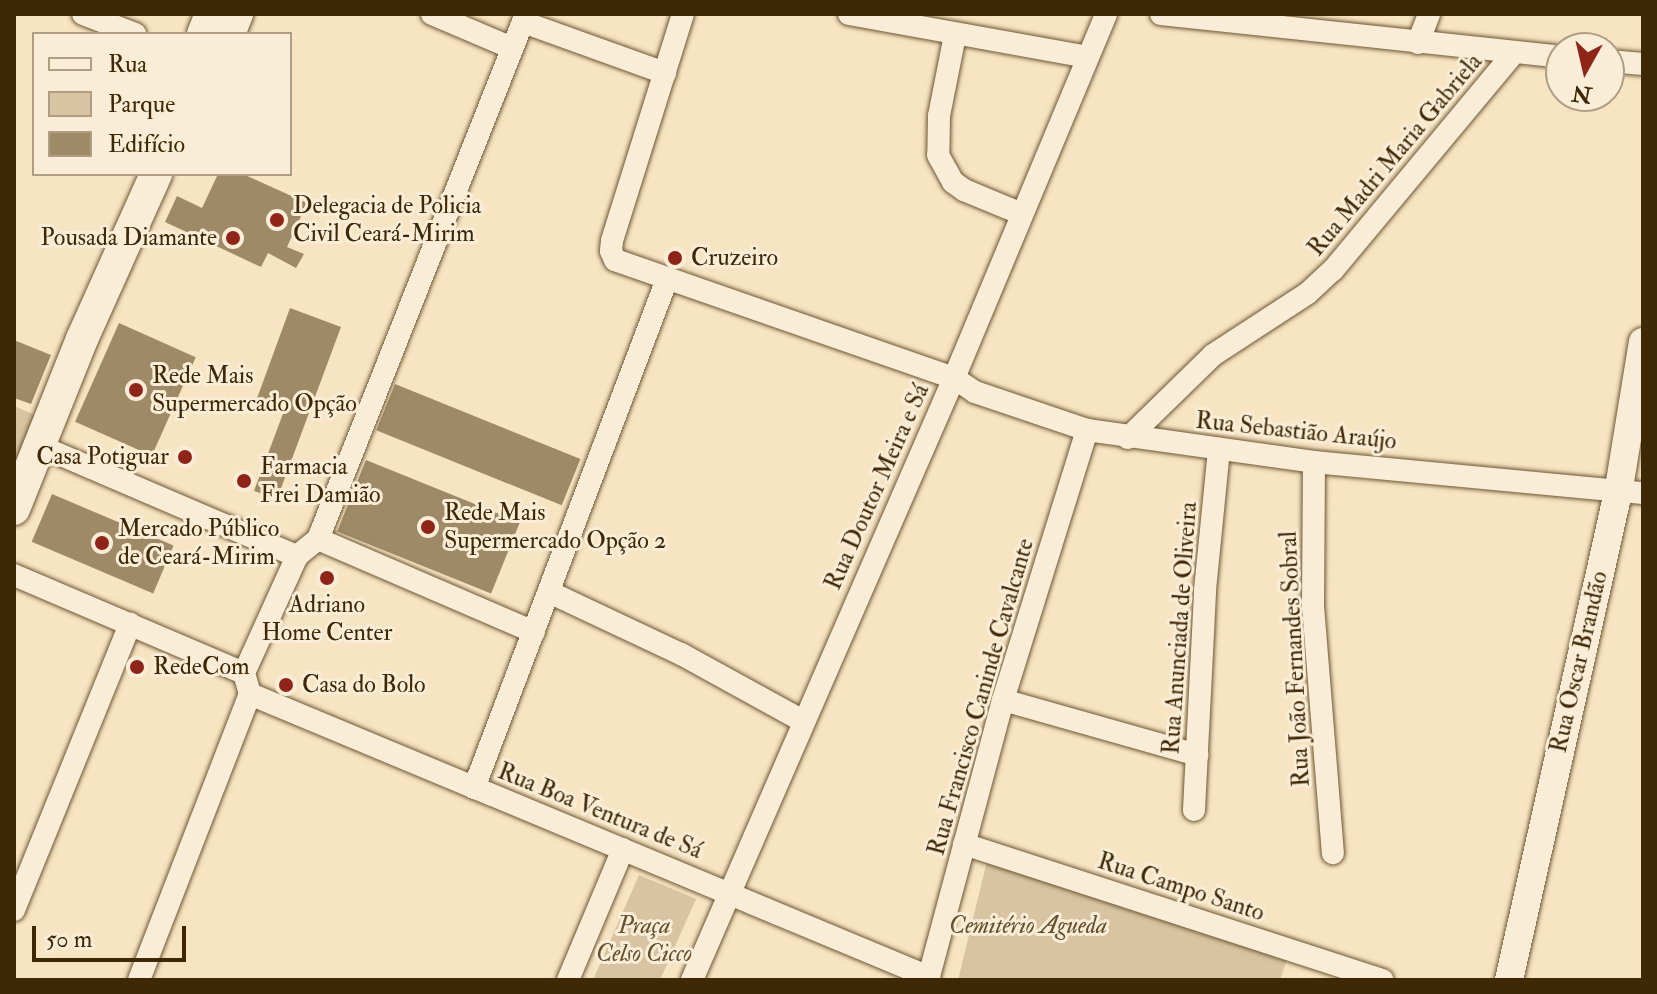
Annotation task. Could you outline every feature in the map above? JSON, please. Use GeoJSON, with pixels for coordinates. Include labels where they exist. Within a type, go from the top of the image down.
{"type":"FeatureCollection","features":[{"type":"Feature","properties":{"kind":"main road"},"geometry":{"type":"LineString","coordinates":[[14,509],[82,339],[155,176]]}},
{"type":"Feature","properties":{"kind":"street"},"geometry":{"type":"LineString","coordinates":[[83,14],[130,32]]}},
{"type":"Feature","properties":{"kind":"street"},"geometry":{"type":"LineString","coordinates":[[432,14],[512,48]]}},
{"type":"Feature","properties":{"kind":"street"},"geometry":{"type":"LineString","coordinates":[[139,980],[297,556],[318,539],[524,18],[665,73],[683,14]]}},
{"type":"Feature","properties":{"kind":"street"},"geometry":{"type":"LineString","coordinates":[[849,14],[1087,57]]}},
{"type":"Feature","properties":{"kind":"street","name":"Rua Doutor Meira e Sá"},"geometry":{"type":"LineString","coordinates":[[692,980],[954,378],[1106,14]]}},
{"type":"Feature","properties":{"kind":"street"},"geometry":{"type":"LineString","coordinates":[[1161,14],[1545,56]]}},
{"type":"Feature","properties":{"kind":"street"},"geometry":{"type":"LineString","coordinates":[[1418,43],[1429,14]]}},
{"type":"Feature","properties":{"kind":"street"},"geometry":{"type":"LineString","coordinates":[[955,35],[939,116],[938,155],[953,182],[964,190],[1022,214]]}},
{"type":"Feature","properties":{"kind":"street","name":"Rua Madri Maria Gabriela"},"geometry":{"type":"LineString","coordinates":[[1128,438],[1213,355],[1308,293],[1333,270],[1513,54]]}},
{"type":"Feature","properties":{"kind":"street","name":"Rua Sebastião Araújo"},"geometry":{"type":"LineString","coordinates":[[665,73],[612,241],[612,255],[622,263],[954,378],[975,392],[1087,430],[1314,462],[1631,490]]}},
{"type":"Feature","properties":{"kind":"street"},"geometry":{"type":"LineString","coordinates":[[474,788],[667,279]]}},
{"type":"Feature","properties":{"kind":"street","name":"Rua Oscar Brandão"},"geometry":{"type":"LineString","coordinates":[[1509,980],[1631,490],[1643,342]]}},
{"type":"Feature","properties":{"kind":"street","name":"Rua Francisco Caninde Cavalcante"},"geometry":{"type":"LineString","coordinates":[[929,979],[1003,700],[1087,430]]}},
{"type":"Feature","properties":{"kind":"street"},"geometry":{"type":"LineString","coordinates":[[40,446],[297,556]]}},
{"type":"Feature","properties":{"kind":"street","name":"Rua Anunciada de Oliveira"},"geometry":{"type":"LineString","coordinates":[[1194,810],[1205,590],[1219,449]]}},
{"type":"Feature","properties":{"kind":"street","name":"Rua João Fernandes Sobral"},"geometry":{"type":"LineString","coordinates":[[1314,462],[1313,606],[1333,853]]}},
{"type":"Feature","properties":{"kind":"street"},"geometry":{"type":"LineString","coordinates":[[318,539],[534,632]]}},
{"type":"Feature","properties":{"kind":"street","name":"Rua Boa Ventura de Sá"},"geometry":{"type":"LineString","coordinates":[[14,575],[130,624],[247,684],[474,788],[929,979]]}},
{"type":"Feature","properties":{"kind":"street"},"geometry":{"type":"LineString","coordinates":[[549,592],[681,654],[803,721]]}},
{"type":"Feature","properties":{"kind":"street"},"geometry":{"type":"LineString","coordinates":[[14,910],[130,624]]}},
{"type":"Feature","properties":{"kind":"street"},"geometry":{"type":"LineString","coordinates":[[1003,700],[1197,755]]}},
{"type":"Feature","properties":{"kind":"street","name":"Rua Campo Santo"},"geometry":{"type":"LineString","coordinates":[[964,844],[1382,980]]}},
{"type":"Feature","properties":{"kind":"street"},"geometry":{"type":"LineString","coordinates":[[568,980],[623,849]]}},
{"type":"Feature","properties":{"kind":"green space"},"geometry":{"type":"Polygon","coordinates":[[[14,406],[37,416],[14,471],[14,406]]]}},
{"type":"Feature","properties":{"kind":"green space","name":"Cemitério Agueda"},"geometry":{"type":"Polygon","coordinates":[[[988,857],[1288,956],[1280,980],[958,980],[988,857]]]}},
{"type":"Feature","properties":{"kind":"green space","name":"Praça Celso Cicco"},"geometry":{"type":"Polygon","coordinates":[[[639,875],[696,899],[660,980],[593,980],[639,875]]]}},
{"type":"Feature","properties":{"kind":"building"},"geometry":{"type":"Polygon","coordinates":[[[217,176],[247,176],[307,203],[287,247],[304,254],[296,268],[268,253],[261,267],[165,222],[177,196],[202,208],[217,176]]]}},
{"type":"Feature","properties":{"kind":"building"},"geometry":{"type":"Polygon","coordinates":[[[290,308],[341,327],[277,499],[254,491],[284,411],[256,401],[290,308]]]}},
{"type":"Feature","properties":{"kind":"building","name":"Rede Mais Supermercado Opção"},"geometry":{"type":"Polygon","coordinates":[[[119,323],[196,357],[152,456],[75,422],[119,323]]]}},
{"type":"Feature","properties":{"kind":"building"},"geometry":{"type":"Polygon","coordinates":[[[14,340],[51,355],[31,404],[14,398],[14,340]]]}},
{"type":"Feature","properties":{"kind":"building"},"geometry":{"type":"Polygon","coordinates":[[[395,384],[580,459],[562,505],[376,430],[395,384]]]}},
{"type":"Feature","properties":{"kind":"building","name":"Rede Mais Supermercado Opção 2"},"geometry":{"type":"Polygon","coordinates":[[[366,460],[520,522],[491,594],[337,531],[366,460]]]}},
{"type":"Feature","properties":{"kind":"building","name":"Mercado Público de Ceará-Mirim"},"geometry":{"type":"Polygon","coordinates":[[[52,494],[174,546],[153,593],[32,542],[52,494]]]}},
{"type":"Feature","properties":{"kind":"place","name":"Delegacia de Policia Civil Ceará-Mirim"},"geometry":{"type":"Point","coordinates":[277,220]}},
{"type":"Feature","properties":{"kind":"place","name":"Pousada Diamante"},"geometry":{"type":"Point","coordinates":[233,238]}},
{"type":"Feature","properties":{"kind":"place","name":"Cruzeiro"},"geometry":{"type":"Point","coordinates":[675,258]}},
{"type":"Feature","properties":{"kind":"place","name":"Rede Mais Supermercado Opção"},"geometry":{"type":"Point","coordinates":[136,390]}},
{"type":"Feature","properties":{"kind":"place","name":"Casa Potiguar"},"geometry":{"type":"Point","coordinates":[185,457]}},
{"type":"Feature","properties":{"kind":"place","name":"Farmacia Frei Damião"},"geometry":{"type":"Point","coordinates":[244,481]}},
{"type":"Feature","properties":{"kind":"place","name":"Rede Mais Supermercado Opção 2"},"geometry":{"type":"Point","coordinates":[428,527]}},
{"type":"Feature","properties":{"kind":"place","name":"Mercado Público de Ceará-Mirim"},"geometry":{"type":"Point","coordinates":[102,543]}},
{"type":"Feature","properties":{"kind":"place","name":"Adriano Home Center"},"geometry":{"type":"Point","coordinates":[327,578]}},
{"type":"Feature","properties":{"kind":"place","name":"RedeCom"},"geometry":{"type":"Point","coordinates":[137,667]}},
{"type":"Feature","properties":{"kind":"place","name":"Casa do Bolo"},"geometry":{"type":"Point","coordinates":[286,685]}}]}
